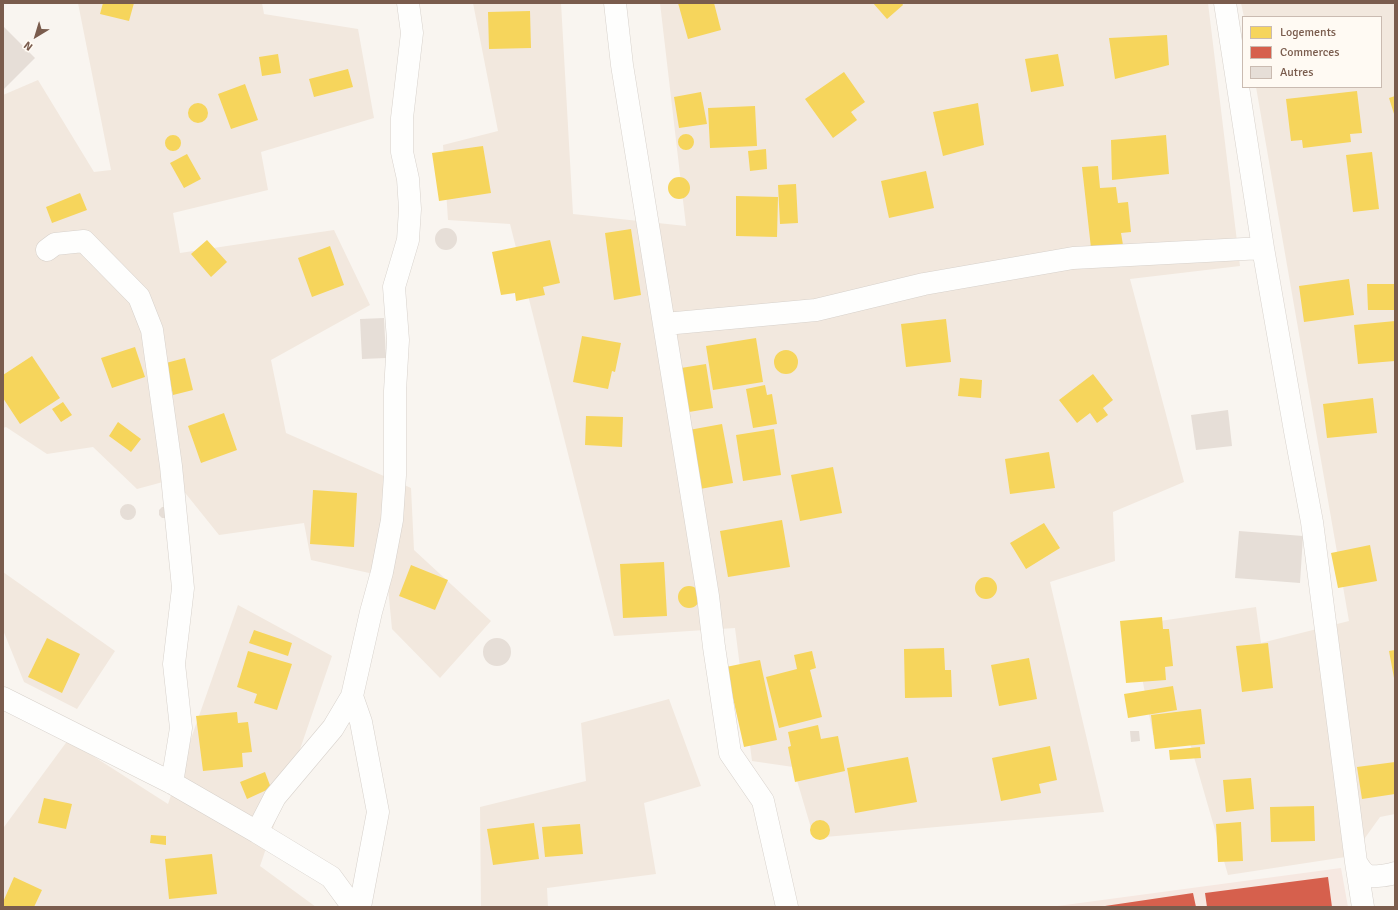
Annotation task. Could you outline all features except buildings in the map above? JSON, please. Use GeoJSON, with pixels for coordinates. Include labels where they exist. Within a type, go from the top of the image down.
{"type":"FeatureCollection","features":[{"type":"Feature","properties":{"kind":"street"},"geometry":{"type":"LineString","coordinates":[[257,832],[275,797],[333,728],[352,696],[371,612],[382,572],[392,520],[395,475],[395,391],[398,340],[394,287],[408,240],[410,210],[408,179],[402,152],[402,118],[412,33],[408,3]]}},
{"type":"Feature","properties":{"kind":"street"},"geometry":{"type":"LineString","coordinates":[[615,3],[622,65],[708,596],[730,753],[763,801],[788,907]]}},
{"type":"Feature","properties":{"kind":"street"},"geometry":{"type":"LineString","coordinates":[[1225,3],[1263,248],[1312,522],[1363,907]]}},
{"type":"Feature","properties":{"kind":"street"},"geometry":{"type":"LineString","coordinates":[[47,250],[54,244],[84,241],[139,297],[152,330],[171,466],[183,588],[174,664],[181,728],[172,783]]}},
{"type":"Feature","properties":{"kind":"street"},"geometry":{"type":"LineString","coordinates":[[665,324],[816,310],[924,284],[1073,258],[1263,248]]}},
{"type":"Feature","properties":{"kind":"street"},"geometry":{"type":"LineString","coordinates":[[352,696],[361,722],[378,812],[360,907]]}},
{"type":"Feature","properties":{"kind":"street"},"geometry":{"type":"LineString","coordinates":[[3,698],[172,783],[257,832],[331,877],[353,907]]}},
{"type":"Feature","properties":{"kind":"street"},"geometry":{"type":"LineString","coordinates":[[1356,862],[1363,872],[1369,876],[1395,874]]}},
{"type":"Feature","properties":{"kind":"shaded area"},"geometry":{"type":"Polygon","coordinates":[[[78,3],[262,3],[264,14],[358,29],[374,118],[261,152],[268,190],[173,213],[180,253],[334,230],[370,305],[271,360],[286,433],[411,488],[414,550],[491,621],[440,678],[392,629],[387,577],[311,560],[304,523],[219,535],[174,479],[137,489],[93,447],[47,454],[6,427],[3,428],[3,95],[38,80],[94,172],[111,170],[78,3]]]}},
{"type":"Feature","properties":{"kind":"shaded area"},"geometry":{"type":"Polygon","coordinates":[[[473,3],[561,3],[573,214],[686,226],[660,3],[1208,3],[1240,266],[1130,279],[1184,482],[1113,512],[1115,561],[1050,582],[1104,812],[814,838],[793,767],[752,761],[735,628],[614,636],[510,224],[448,220],[443,145],[498,131],[473,3]]]}},
{"type":"Feature","properties":{"kind":"shaded area"},"geometry":{"type":"Polygon","coordinates":[[[1241,3],[1395,3],[1395,814],[1380,817],[1352,856],[1228,875],[1187,733],[1153,735],[1132,625],[1256,607],[1261,643],[1349,621],[1256,88],[1382,88],[1382,16],[1244,16],[1241,3]]]}},
{"type":"Feature","properties":{"kind":"shaded area"},"geometry":{"type":"Polygon","coordinates":[[[3,572],[115,651],[77,709],[24,682],[3,630],[3,572]]]}},
{"type":"Feature","properties":{"kind":"shaded area"},"geometry":{"type":"Polygon","coordinates":[[[238,605],[332,656],[260,866],[316,907],[3,907],[3,827],[68,740],[168,804],[238,605]]]}},
{"type":"Feature","properties":{"kind":"shaded area"},"geometry":{"type":"Polygon","coordinates":[[[669,699],[701,786],[644,803],[656,874],[547,888],[548,907],[481,907],[480,807],[586,781],[581,723],[669,699]]]}},
{"type":"Feature","properties":{"kind":"shaded area"},"geometry":{"type":"Polygon","coordinates":[[[1341,868],[1348,907],[1050,907],[1341,868]]]}}]}
